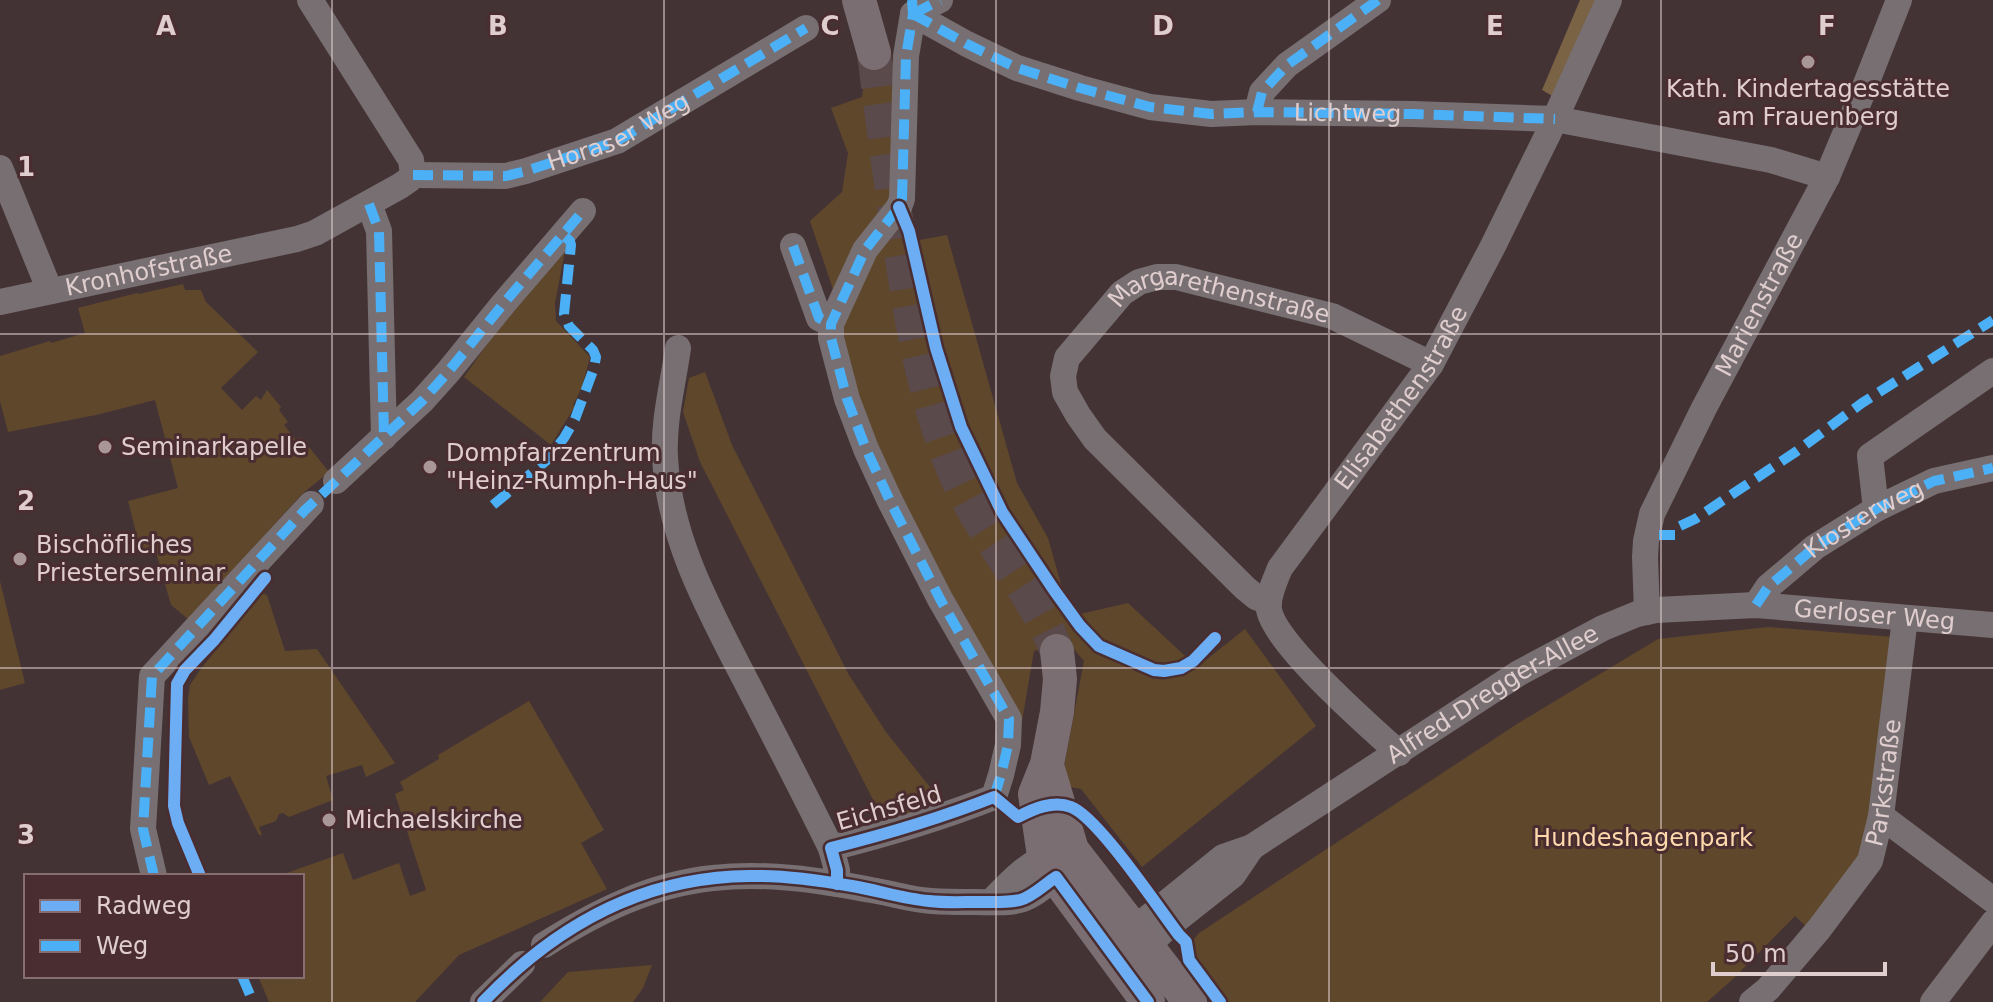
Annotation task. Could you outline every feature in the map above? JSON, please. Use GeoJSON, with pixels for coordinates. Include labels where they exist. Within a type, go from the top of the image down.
{"type":"FeatureCollection","features":[{"type":"Feature","properties":{"kind":"main road"},"geometry":{"type":"LineString","coordinates":[[859,0],[874,53]]}},
{"type":"Feature","properties":{"kind":"main road"},"geometry":{"type":"LineString","coordinates":[[1057,651],[1060,679],[1057,712],[1047,764],[1035,794],[1057,861],[1116,961],[1148,1002]]}},
{"type":"Feature","properties":{"kind":"main road"},"geometry":{"type":"LineString","coordinates":[[1057,861],[1140,938],[1190,1002]]}},
{"type":"Feature","properties":{"kind":"street"},"geometry":{"type":"LineString","coordinates":[[310,0],[411,160],[413,175]]}},
{"type":"Feature","properties":{"kind":"street"},"geometry":{"type":"LineString","coordinates":[[831,324],[865,250],[899,207],[903,190],[906,56],[913,14],[940,0]]}},
{"type":"Feature","properties":{"kind":"street"},"geometry":{"type":"LineString","coordinates":[[1257,112],[1262,92],[1287,65],[1378,0]]}},
{"type":"Feature","properties":{"kind":"street","name":"Elisabethenstraße"},"geometry":{"type":"LineString","coordinates":[[1269,602],[1280,568],[1431,364],[1493,246],[1609,0]]}},
{"type":"Feature","properties":{"kind":"street","name":"Marienstraße"},"geometry":{"type":"LineString","coordinates":[[1647,612],[1645,557],[1652,514],[1704,408],[1827,177],[1899,0]]}},
{"type":"Feature","properties":{"kind":"street","name":"Lichtweg"},"geometry":{"type":"LineString","coordinates":[[913,14],[1017,68],[1150,107],[1211,114],[1413,114],[1555,119],[1771,160],[1827,177]]}},
{"type":"Feature","properties":{"kind":"street","name":"Horaser Weg"},"geometry":{"type":"LineString","coordinates":[[413,175],[506,176],[617,141],[806,28]]}},
{"type":"Feature","properties":{"kind":"street"},"geometry":{"type":"LineString","coordinates":[[0,168],[50,291]]}},
{"type":"Feature","properties":{"kind":"street","name":"Kronhofstraße"},"geometry":{"type":"LineString","coordinates":[[0,302],[297,239],[315,233],[369,204],[413,175]]}},
{"type":"Feature","properties":{"kind":"street"},"geometry":{"type":"LineString","coordinates":[[369,204],[379,231],[384,437]]}},
{"type":"Feature","properties":{"kind":"street"},"geometry":{"type":"LineString","coordinates":[[336,481],[422,401],[583,211]]}},
{"type":"Feature","properties":{"kind":"street","name":"Eichsfeld"},"geometry":{"type":"LineString","coordinates":[[793,246],[819,318],[831,324],[831,338],[847,399],[872,462],[910,542],[1009,719],[1008,745],[994,797],[957,812],[831,848]]}},
{"type":"Feature","properties":{"kind":"street","name":"Margarethenstraße"},"geometry":{"type":"LineString","coordinates":[[1269,602],[1245,588],[1095,439],[1065,392],[1063,376],[1067,358],[1122,293],[1139,282],[1157,277],[1176,277],[1332,316],[1431,364]]}},
{"type":"Feature","properties":{"kind":"street","name":"Eichsfeld"},"geometry":{"type":"LineString","coordinates":[[678,348],[665,456],[674,516],[683,547],[705,603],[831,848],[837,884]]}},
{"type":"Feature","properties":{"kind":"street"},"geometry":{"type":"LineString","coordinates":[[1876,509],[1870,456],[1993,371]]}},
{"type":"Feature","properties":{"kind":"street","name":"Klosterweg"},"geometry":{"type":"LineString","coordinates":[[1756,605],[1768,587],[1815,547],[1876,509],[1934,481],[1993,468]]}},
{"type":"Feature","properties":{"kind":"street"},"geometry":{"type":"LineString","coordinates":[[154,874],[143,829],[152,676],[311,504]]}},
{"type":"Feature","properties":{"kind":"street"},"geometry":{"type":"LineString","coordinates":[[1269,602],[1275,626],[1287,643],[1399,753]]}},
{"type":"Feature","properties":{"kind":"street","name":"Alfred-Dregger-Allee"},"geometry":{"type":"LineString","coordinates":[[1116,961],[1140,938],[1171,924],[1233,875],[1252,847],[1519,673],[1603,628],[1647,612],[1756,605]]}},
{"type":"Feature","properties":{"kind":"street","name":"Gerloser Weg"},"geometry":{"type":"LineString","coordinates":[[1756,605],[1993,625]]}},
{"type":"Feature","properties":{"kind":"street","name":"Parkstraße"},"geometry":{"type":"LineString","coordinates":[[1752,1002],[1768,989],[1819,929],[1870,861],[1881,816],[1905,618]]}},
{"type":"Feature","properties":{"kind":"street"},"geometry":{"type":"LineString","coordinates":[[1881,816],[1993,900]]}},
{"type":"Feature","properties":{"kind":"street"},"geometry":{"type":"LineString","coordinates":[[544,945],[596,914],[638,896],[693,880],[747,875],[792,878],[928,901],[991,902],[1016,876],[1057,861]]}},
{"type":"Feature","properties":{"kind":"street"},"geometry":{"type":"LineString","coordinates":[[1933,1002],[1993,923]]}},
{"type":"Feature","properties":{"kind":"street"},"geometry":{"type":"LineString","coordinates":[[483,1002],[522,964]]}},
{"type":"Feature","properties":{"kind":"green space"},"geometry":{"type":"Polygon","coordinates":[[[898,62],[900,227],[903,243],[947,235],[1017,483],[1048,538],[1062,588],[1080,614],[1128,603],[1197,667],[1245,629],[1316,726],[1142,867],[1081,789],[1065,786],[1062,777],[1084,661],[1067,641],[1034,651],[1022,721],[895,495],[836,335],[843,319],[810,221],[842,192],[848,153],[831,108],[862,97],[866,66],[898,62]]]}},
{"type":"Feature","properties":{"kind":"green space"},"geometry":{"type":"Polygon","coordinates":[[[565,251],[555,303],[556,321],[590,357],[575,406],[551,445],[464,377],[493,336],[565,251]]]}},
{"type":"Feature","properties":{"kind":"green space"},"geometry":{"type":"Polygon","coordinates":[[[183,284],[185,290],[201,290],[206,302],[258,352],[221,388],[242,410],[256,396],[261,400],[267,390],[281,407],[279,410],[288,422],[284,425],[296,440],[301,437],[329,472],[302,494],[188,619],[171,605],[156,552],[142,556],[128,501],[178,488],[155,400],[8,432],[0,401],[0,356],[85,333],[78,308],[183,284]]]}},
{"type":"Feature","properties":{"kind":"green space"},"geometry":{"type":"Polygon","coordinates":[[[705,372],[732,445],[849,675],[886,732],[945,806],[885,823],[700,462],[683,412],[689,378],[705,372]]]}},
{"type":"Feature","properties":{"kind":"green space"},"geometry":{"type":"Polygon","coordinates":[[[0,581],[25,683],[0,690],[0,581]]]}},
{"type":"Feature","properties":{"kind":"green space"},"geometry":{"type":"Polygon","coordinates":[[[262,593],[267,595],[285,651],[317,649],[395,763],[366,777],[362,765],[326,776],[333,800],[289,817],[279,814],[276,821],[259,827],[262,835],[259,835],[230,776],[209,785],[189,737],[188,700],[190,685],[200,670],[262,593]]]}},
{"type":"Feature","properties":{"kind":"green space","name":"Hundeshagenpark"},"geometry":{"type":"Polygon","coordinates":[[[1768,627],[1894,637],[1864,855],[1809,929],[1795,916],[1707,1002],[1226,1002],[1199,966],[1192,944],[1199,933],[1517,724],[1658,639],[1768,627]]]}},
{"type":"Feature","properties":{"kind":"green space"},"geometry":{"type":"Polygon","coordinates":[[[529,701],[604,830],[581,843],[607,889],[459,955],[415,1002],[269,1002],[259,978],[304,978],[304,874],[284,874],[343,853],[353,880],[399,863],[410,896],[426,890],[395,794],[404,790],[400,782],[439,759],[438,755],[529,701]]]}},
{"type":"Feature","properties":{"kind":"green space"},"geometry":{"type":"Polygon","coordinates":[[[652,965],[643,988],[633,1002],[540,1002],[568,972],[652,965]]]}},
{"type":"Feature","properties":{"kind":"shaded area"},"geometry":{"type":"Polygon","coordinates":[[[1580,0],[1599,0],[1556,98],[1542,90],[1580,0]]]}},
{"type":"Feature","properties":{"kind":"tunnel"},"geometry":{"type":"LineString","coordinates":[[874,53],[910,308],[935,418],[965,494],[1033,604],[1057,651]]}},
{"type":"Feature","properties":{"kind":"marked path"},"geometry":{"type":"LineString","coordinates":[[912,0],[913,14],[906,56],[902,199],[865,250],[831,324],[831,338],[847,399],[890,501],[940,599],[1009,719],[1008,745],[1001,775],[994,797],[988,799]]}},
{"type":"Feature","properties":{"kind":"marked path"},"geometry":{"type":"LineString","coordinates":[[913,14],[940,0]]}},
{"type":"Feature","properties":{"kind":"marked path"},"geometry":{"type":"LineString","coordinates":[[1257,112],[1262,92],[1287,65],[1378,0]]}},
{"type":"Feature","properties":{"kind":"marked path"},"geometry":{"type":"LineString","coordinates":[[913,14],[1017,68],[1150,107],[1211,114],[1413,114],[1555,119]]}},
{"type":"Feature","properties":{"kind":"marked path"},"geometry":{"type":"LineString","coordinates":[[413,175],[506,176],[617,141],[806,28]]}},
{"type":"Feature","properties":{"kind":"marked path"},"geometry":{"type":"LineString","coordinates":[[369,204],[379,231],[384,437]]}},
{"type":"Feature","properties":{"kind":"marked path"},"geometry":{"type":"LineString","coordinates":[[154,874],[143,829],[152,676],[304,511],[422,401],[583,211]]}},
{"type":"Feature","properties":{"kind":"marked path"},"geometry":{"type":"LineString","coordinates":[[493,505],[546,461],[564,438],[575,419],[594,368],[596,357],[593,350],[569,326],[564,314],[571,245],[563,235]]}},
{"type":"Feature","properties":{"kind":"marked path"},"geometry":{"type":"LineString","coordinates":[[793,246],[819,318],[831,324]]}},
{"type":"Feature","properties":{"kind":"marked path"},"geometry":{"type":"LineString","coordinates":[[1680,526],[1797,451],[1862,403],[1993,320]]}},
{"type":"Feature","properties":{"kind":"marked path"},"geometry":{"type":"LineString","coordinates":[[1756,605],[1768,587],[1815,547],[1876,509],[1934,481],[1993,468]]}},
{"type":"Feature","properties":{"kind":"marked path"},"geometry":{"type":"LineString","coordinates":[[1659,535],[1675,535]]}},
{"type":"Feature","properties":{"kind":"marked path"},"geometry":{"type":"LineString","coordinates":[[243,978],[253,1002]]}},
{"type":"Feature","properties":{"kind":"cycle path"},"geometry":{"type":"LineString","coordinates":[[899,207],[909,231],[936,348],[961,427],[1002,512],[1080,626],[1099,646],[1154,670],[1164,671],[1181,668],[1193,661],[1215,638]]}},
{"type":"Feature","properties":{"kind":"cycle path"},"geometry":{"type":"LineString","coordinates":[[199,874],[174,806],[177,684],[185,670],[265,578]]}},
{"type":"Feature","properties":{"kind":"cycle path"},"geometry":{"type":"LineString","coordinates":[[837,884],[831,848],[914,825],[994,797],[1018,817],[1050,805],[1071,807],[1083,814],[1128,865],[1186,942],[1189,960],[1220,1002]]}},
{"type":"Feature","properties":{"kind":"cycle path"},"geometry":{"type":"LineString","coordinates":[[483,1002],[540,950],[603,911],[673,885],[762,876],[813,880],[935,902],[1020,900],[1056,877],[1148,1002]]}},
{"type":"Feature","properties":{"kind":"place","name":"Kath. Kindertagesstätte am Frauenberg"},"geometry":{"type":"Point","coordinates":[1808,62]}},
{"type":"Feature","properties":{"kind":"place","name":"Seminarkapelle"},"geometry":{"type":"Point","coordinates":[105,447]}},
{"type":"Feature","properties":{"kind":"place","name":"Dompfarrzentrum \"Heinz-Rumph-Haus\""},"geometry":{"type":"Point","coordinates":[430,467]}},
{"type":"Feature","properties":{"kind":"place","name":"Bischöfliches Priesterseminar"},"geometry":{"type":"Point","coordinates":[20,559]}},
{"type":"Feature","properties":{"kind":"place","name":"Michaelskirche"},"geometry":{"type":"Point","coordinates":[329,820]}}]}
